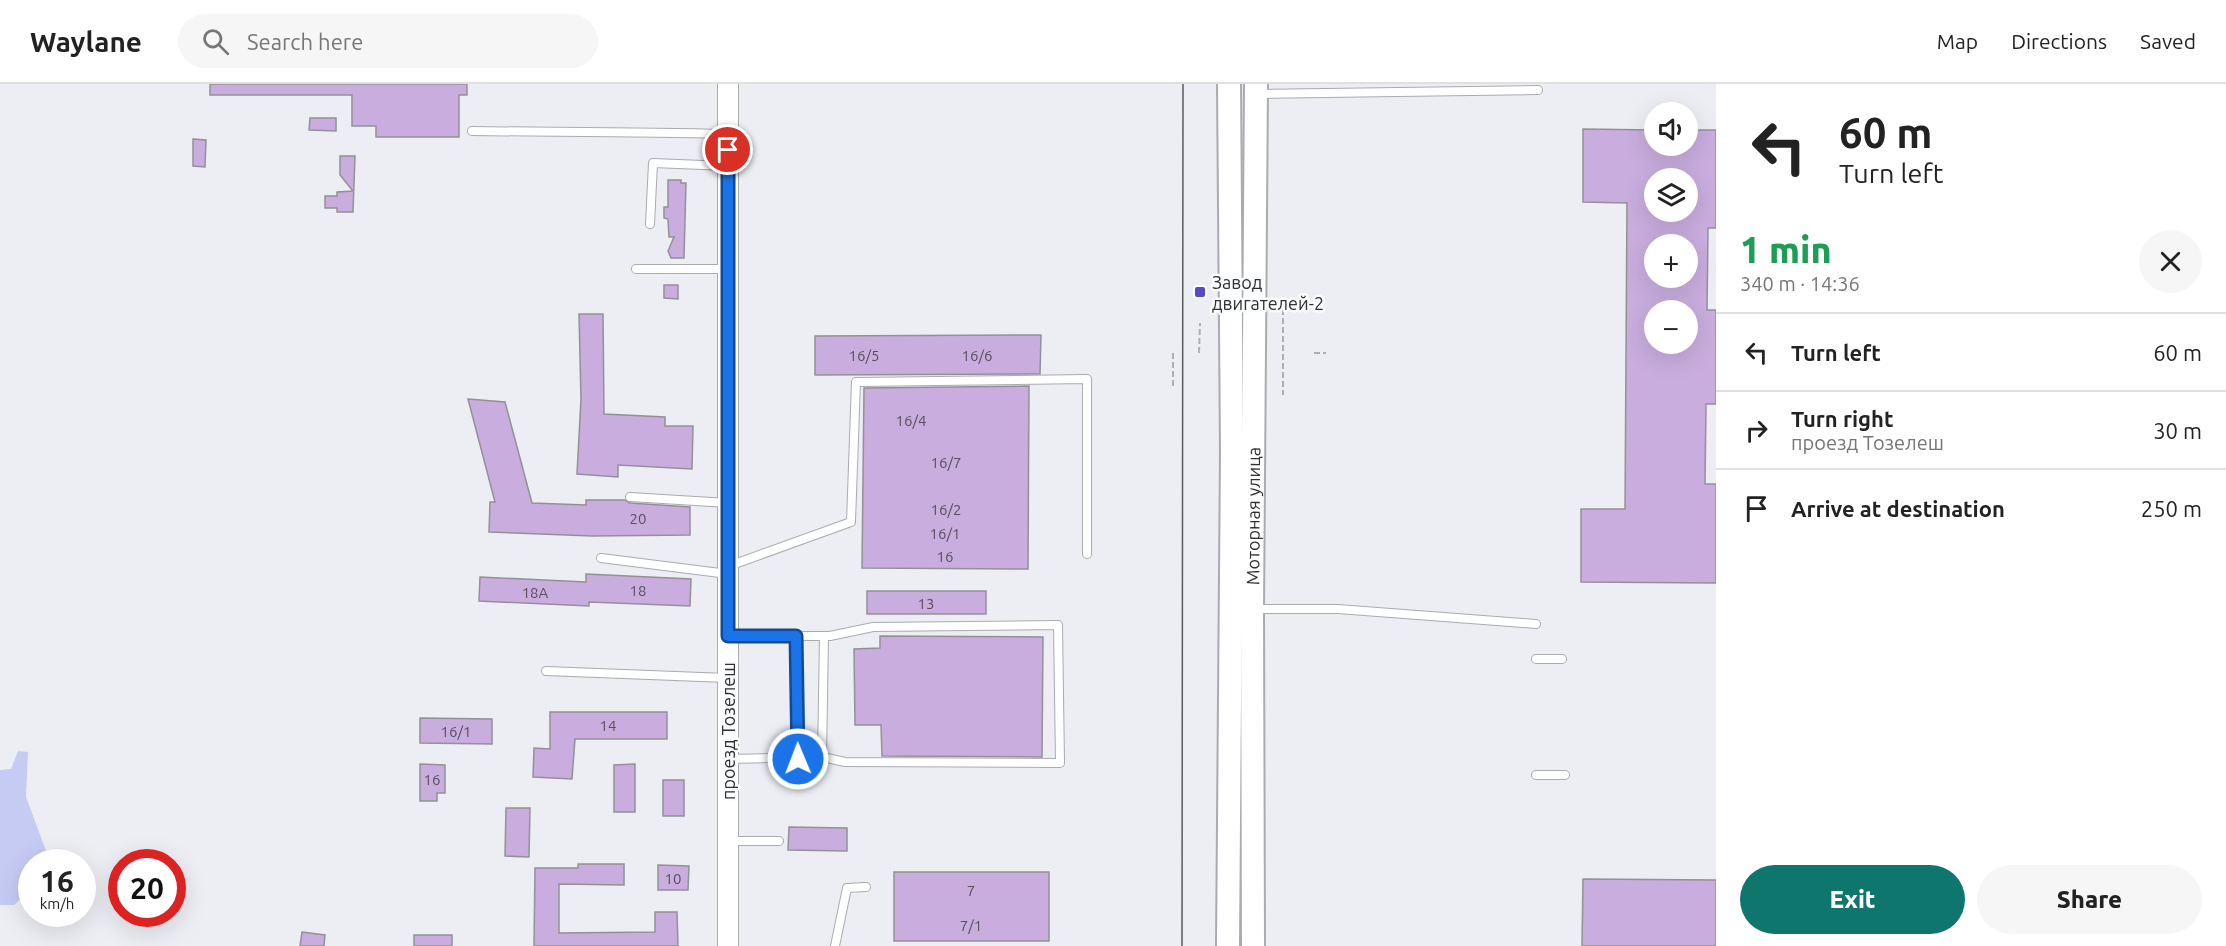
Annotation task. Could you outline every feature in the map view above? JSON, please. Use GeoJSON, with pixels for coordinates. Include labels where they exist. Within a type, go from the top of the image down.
{"type":"FeatureCollection","features":[{"type":"Feature","properties":{"kind":"main road","name":"Моторная улица"},"geometry":{"type":"LineString","coordinates":[[1228,946],[1232,451],[1229,84]]}},
{"type":"Feature","properties":{"kind":"main road","name":"Моторная улица"},"geometry":{"type":"LineString","coordinates":[[1253,946],[1252,609],[1256,89]]}},
{"type":"Feature","properties":{"kind":"main road"},"geometry":{"type":"LineString","coordinates":[[1230,707],[1253,708]]}},
{"type":"Feature","properties":{"kind":"street","name":"проезд Тозелеш"},"geometry":{"type":"LineString","coordinates":[[728,84],[728,946]]}},
{"type":"Feature","properties":{"kind":"lane"},"geometry":{"type":"LineString","coordinates":[[1256,89],[1385,96],[1538,90]]}},
{"type":"Feature","properties":{"kind":"lane"},"geometry":{"type":"LineString","coordinates":[[472,131],[728,134]]}},
{"type":"Feature","properties":{"kind":"lane"},"geometry":{"type":"LineString","coordinates":[[650,224],[653,163],[728,166]]}},
{"type":"Feature","properties":{"kind":"lane"},"geometry":{"type":"LineString","coordinates":[[636,269],[728,269]]}},
{"type":"Feature","properties":{"kind":"lane"},"geometry":{"type":"LineString","coordinates":[[601,558],[728,570],[850,522],[856,382],[1087,379],[1087,554]]}},
{"type":"Feature","properties":{"kind":"lane"},"geometry":{"type":"LineString","coordinates":[[630,496],[728,503]]}},
{"type":"Feature","properties":{"kind":"lane"},"geometry":{"type":"LineString","coordinates":[[1252,609],[1338,609],[1536,624]]}},
{"type":"Feature","properties":{"kind":"lane"},"geometry":{"type":"LineString","coordinates":[[728,636],[824,636],[873,627],[1058,625],[1060,763],[845,762],[822,757],[728,759]]}},
{"type":"Feature","properties":{"kind":"lane"},"geometry":{"type":"LineString","coordinates":[[796,636],[798,759]]}},
{"type":"Feature","properties":{"kind":"lane"},"geometry":{"type":"LineString","coordinates":[[822,757],[824,636]]}},
{"type":"Feature","properties":{"kind":"lane"},"geometry":{"type":"LineString","coordinates":[[1536,659],[1562,659]]}},
{"type":"Feature","properties":{"kind":"lane"},"geometry":{"type":"LineString","coordinates":[[546,671],[728,678]]}},
{"type":"Feature","properties":{"kind":"lane"},"geometry":{"type":"LineString","coordinates":[[1536,775],[1565,775]]}},
{"type":"Feature","properties":{"kind":"lane"},"geometry":{"type":"LineString","coordinates":[[728,841],[779,841]]}},
{"type":"Feature","properties":{"kind":"lane"},"geometry":{"type":"LineString","coordinates":[[836,946],[847,888],[866,887]]}},
{"type":"Feature","properties":{"kind":"path"},"geometry":{"type":"LineString","coordinates":[[1283,309],[1283,395]]}},
{"type":"Feature","properties":{"kind":"path"},"geometry":{"type":"LineString","coordinates":[[1199,353],[1200,323]]}},
{"type":"Feature","properties":{"kind":"path"},"geometry":{"type":"LineString","coordinates":[[1173,353],[1173,388]]}},
{"type":"Feature","properties":{"kind":"path"},"geometry":{"type":"LineString","coordinates":[[1314,353],[1326,353]]}},
{"type":"Feature","properties":{"kind":"shaded area"},"geometry":{"type":"Polygon","coordinates":[[[18,751],[28,752],[26,797],[45,849],[18,849],[18,901],[14,905],[0,905],[0,770],[11,769],[18,751]]]}},
{"type":"Feature","properties":{"kind":"building"},"geometry":{"type":"Polygon","coordinates":[[[210,84],[467,84],[467,95],[459,95],[459,137],[376,137],[376,126],[352,126],[352,95],[210,95],[210,84]]]}},
{"type":"Feature","properties":{"kind":"building"},"geometry":{"type":"Polygon","coordinates":[[[310,118],[336,118],[336,131],[309,130],[310,118]]]}},
{"type":"Feature","properties":{"kind":"building"},"geometry":{"type":"Polygon","coordinates":[[[1583,129],[1644,130],[1644,156],[1698,156],[1698,130],[1716,130],[1716,228],[1708,228],[1707,310],[1716,310],[1716,404],[1706,404],[1705,484],[1716,484],[1716,583],[1581,582],[1581,509],[1625,509],[1627,203],[1583,202],[1583,129]]]}},
{"type":"Feature","properties":{"kind":"building"},"geometry":{"type":"Polygon","coordinates":[[[193,139],[206,140],[205,167],[193,166],[193,139]]]}},
{"type":"Feature","properties":{"kind":"building"},"geometry":{"type":"Polygon","coordinates":[[[340,156],[355,156],[353,212],[337,212],[337,208],[325,208],[325,196],[337,196],[337,192],[353,191],[340,175],[340,156]]]}},
{"type":"Feature","properties":{"kind":"building"},"geometry":{"type":"Polygon","coordinates":[[[668,180],[681,180],[681,183],[686,183],[684,258],[671,258],[668,251],[674,237],[669,237],[668,219],[664,218],[664,207],[668,207],[668,180]]]}},
{"type":"Feature","properties":{"kind":"building"},"geometry":{"type":"Polygon","coordinates":[[[664,285],[678,285],[678,299],[664,298],[664,285]]]}},
{"type":"Feature","properties":{"kind":"building"},"geometry":{"type":"Polygon","coordinates":[[[579,314],[603,314],[604,414],[665,417],[665,426],[693,426],[692,469],[618,465],[618,477],[577,474],[581,399],[579,314]]]}},
{"type":"Feature","properties":{"kind":"building"},"geometry":{"type":"Polygon","coordinates":[[[1041,335],[1040,374],[815,375],[815,336],[1041,335]]]}},
{"type":"Feature","properties":{"kind":"building"},"geometry":{"type":"Polygon","coordinates":[[[1029,386],[1028,569],[862,568],[864,388],[1029,386]]]}},
{"type":"Feature","properties":{"kind":"building"},"geometry":{"type":"Polygon","coordinates":[[[468,399],[505,402],[532,503],[586,505],[586,500],[625,500],[630,503],[690,507],[690,535],[592,536],[489,532],[490,502],[495,502],[468,399]]]}},
{"type":"Feature","properties":{"kind":"building"},"geometry":{"type":"Polygon","coordinates":[[[586,574],[691,579],[690,606],[589,602],[589,606],[479,601],[480,577],[586,582],[586,574]]]}},
{"type":"Feature","properties":{"kind":"building"},"geometry":{"type":"Polygon","coordinates":[[[867,591],[986,591],[986,614],[867,614],[867,591]]]}},
{"type":"Feature","properties":{"kind":"building"},"geometry":{"type":"Polygon","coordinates":[[[880,636],[1043,637],[1042,757],[882,756],[881,725],[855,725],[854,649],[880,648],[880,636]]]}},
{"type":"Feature","properties":{"kind":"building"},"geometry":{"type":"Polygon","coordinates":[[[550,712],[667,712],[667,739],[575,739],[572,779],[533,777],[534,748],[550,749],[550,712]]]}},
{"type":"Feature","properties":{"kind":"building"},"geometry":{"type":"Polygon","coordinates":[[[420,718],[492,719],[492,744],[420,743],[420,718]]]}},
{"type":"Feature","properties":{"kind":"building"},"geometry":{"type":"Polygon","coordinates":[[[420,764],[445,765],[445,793],[437,793],[437,801],[420,801],[420,764]]]}},
{"type":"Feature","properties":{"kind":"building"},"geometry":{"type":"Polygon","coordinates":[[[635,764],[635,812],[614,812],[614,765],[635,764]]]}},
{"type":"Feature","properties":{"kind":"building"},"geometry":{"type":"Polygon","coordinates":[[[663,780],[684,780],[684,816],[663,816],[663,780]]]}},
{"type":"Feature","properties":{"kind":"building"},"geometry":{"type":"Polygon","coordinates":[[[506,808],[530,808],[529,857],[505,856],[506,808]]]}},
{"type":"Feature","properties":{"kind":"building"},"geometry":{"type":"Polygon","coordinates":[[[789,827],[847,828],[847,851],[788,850],[789,827]]]}},
{"type":"Feature","properties":{"kind":"building"},"geometry":{"type":"Polygon","coordinates":[[[578,864],[624,864],[624,885],[559,884],[559,933],[655,932],[655,912],[677,912],[678,946],[534,946],[535,868],[578,868],[578,864]]]}},
{"type":"Feature","properties":{"kind":"building"},"geometry":{"type":"Polygon","coordinates":[[[658,865],[689,866],[688,890],[658,890],[658,865]]]}},
{"type":"Feature","properties":{"kind":"building"},"geometry":{"type":"Polygon","coordinates":[[[894,872],[1049,872],[1049,941],[894,941],[894,872]]]}},
{"type":"Feature","properties":{"kind":"building"},"geometry":{"type":"Polygon","coordinates":[[[1583,879],[1716,880],[1716,946],[1582,946],[1583,879]]]}},
{"type":"Feature","properties":{"kind":"building"},"geometry":{"type":"Polygon","coordinates":[[[302,932],[325,935],[324,946],[300,946],[302,932]]]}},
{"type":"Feature","properties":{"kind":"building"},"geometry":{"type":"Polygon","coordinates":[[[414,935],[452,935],[452,946],[414,946],[414,935]]]}},
{"type":"Feature","properties":{"kind":"tram line"},"geometry":{"type":"LineString","coordinates":[[1182,946],[1183,84]]}},
{"type":"Feature","properties":{"kind":"place","name":"Завод двигателей-2"},"geometry":{"type":"Point","coordinates":[1200,292]}},
{"type":"Feature","properties":{"kind":"route"},"geometry":{"type":"LineString","coordinates":[[728,150],[728,636],[796,636],[798,759]]}}]}
